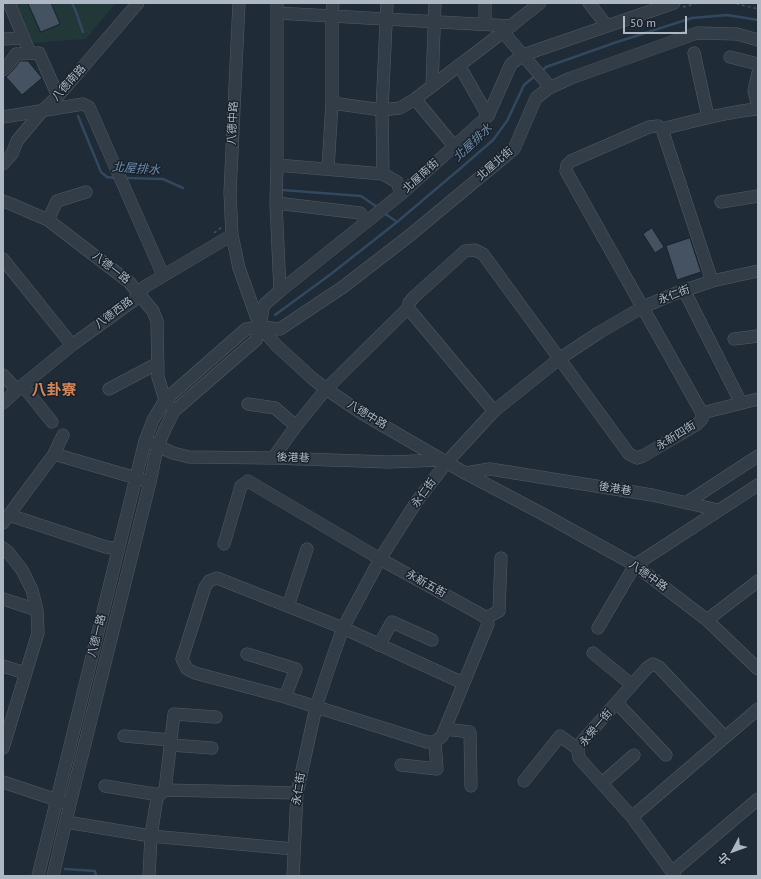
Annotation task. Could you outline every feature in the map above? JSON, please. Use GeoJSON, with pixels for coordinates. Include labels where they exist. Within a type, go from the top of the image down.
{"type":"FeatureCollection","features":[{"type":"Feature","properties":{"kind":"street"},"geometry":{"type":"LineString","coordinates":[[9,3],[30,53]]}},
{"type":"Feature","properties":{"kind":"street","name":"八德南路"},"geometry":{"type":"LineString","coordinates":[[3,164],[12,154],[17,141],[42,111],[58,96],[138,3]]}},
{"type":"Feature","properties":{"kind":"street","name":"八德中路"},"geometry":{"type":"LineString","coordinates":[[239,3],[230,193],[232,235],[239,268],[260,327],[277,346],[307,374],[363,414],[465,473],[541,512],[634,565],[707,620],[758,669]]}},
{"type":"Feature","properties":{"kind":"street"},"geometry":{"type":"LineString","coordinates":[[328,169],[332,103],[333,3]]}},
{"type":"Feature","properties":{"kind":"street"},"geometry":{"type":"LineString","coordinates":[[383,174],[382,110],[387,3]]}},
{"type":"Feature","properties":{"kind":"street"},"geometry":{"type":"LineString","coordinates":[[432,86],[435,3]]}},
{"type":"Feature","properties":{"kind":"street"},"geometry":{"type":"LineString","coordinates":[[485,3],[485,24]]}},
{"type":"Feature","properties":{"kind":"street"},"geometry":{"type":"LineString","coordinates":[[589,3],[607,26]]}},
{"type":"Feature","properties":{"kind":"street","name":"北屋南街"},"geometry":{"type":"LineString","coordinates":[[260,327],[265,304],[280,290],[391,203],[488,116],[511,64],[607,26],[643,8],[674,3]]}},
{"type":"Feature","properties":{"kind":"street"},"geometry":{"type":"LineString","coordinates":[[332,103],[382,110],[400,108],[432,86],[507,29],[534,5]]}},
{"type":"Feature","properties":{"kind":"street"},"geometry":{"type":"LineString","coordinates":[[280,290],[276,203],[277,8],[332,16],[485,24],[507,29],[526,58],[547,85]]}},
{"type":"Feature","properties":{"kind":"street","name":"北屋北街"},"geometry":{"type":"LineString","coordinates":[[260,327],[280,329],[343,287],[409,236],[514,149],[536,98],[547,85],[571,78],[697,33],[737,34],[758,40]]}},
{"type":"Feature","properties":{"kind":"street"},"geometry":{"type":"LineString","coordinates":[[3,39],[24,38]]}},
{"type":"Feature","properties":{"kind":"street"},"geometry":{"type":"LineString","coordinates":[[3,70],[16,54],[40,53],[58,96]]}},
{"type":"Feature","properties":{"kind":"street"},"geometry":{"type":"LineString","coordinates":[[694,53],[708,117]]}},
{"type":"Feature","properties":{"kind":"street"},"geometry":{"type":"LineString","coordinates":[[730,57],[758,64]]}},
{"type":"Feature","properties":{"kind":"street"},"geometry":{"type":"LineString","coordinates":[[460,65],[488,116]]}},
{"type":"Feature","properties":{"kind":"street"},"geometry":{"type":"LineString","coordinates":[[758,73],[754,91],[758,106]]}},
{"type":"Feature","properties":{"kind":"street"},"geometry":{"type":"LineString","coordinates":[[414,99],[454,146]]}},
{"type":"Feature","properties":{"kind":"street"},"geometry":{"type":"LineString","coordinates":[[3,117],[83,104],[86,105],[91,110],[163,275]]}},
{"type":"Feature","properties":{"kind":"street"},"geometry":{"type":"LineString","coordinates":[[712,281],[662,129],[708,117],[758,109]]}},
{"type":"Feature","properties":{"kind":"street","name":"永新四街"},"geometry":{"type":"LineString","coordinates":[[273,458],[296,426],[326,389],[408,308],[409,303],[414,296],[460,256],[466,252],[475,250],[483,254],[628,454],[637,458],[643,456],[696,425],[702,419],[702,413],[566,171],[571,161],[649,127],[658,126],[662,129]]}},
{"type":"Feature","properties":{"kind":"street"},"geometry":{"type":"LineString","coordinates":[[277,165],[383,174],[397,182],[401,194]]}},
{"type":"Feature","properties":{"kind":"street"},"geometry":{"type":"LineString","coordinates":[[48,220],[57,201],[86,192]]}},
{"type":"Feature","properties":{"kind":"street"},"geometry":{"type":"LineString","coordinates":[[721,202],[758,196]]}},
{"type":"Feature","properties":{"kind":"street","name":"八德一路"},"geometry":{"type":"LineString","coordinates":[[3,202],[48,220],[130,282],[139,292],[153,311],[157,321],[158,377],[165,400],[174,411]]}},
{"type":"Feature","properties":{"kind":"street"},"geometry":{"type":"LineString","coordinates":[[276,203],[360,213],[368,220]]}},
{"type":"Feature","properties":{"kind":"street","name":"八德西路"},"geometry":{"type":"LineString","coordinates":[[3,403],[72,345],[133,301],[139,292],[146,286],[232,235]]}},
{"type":"Feature","properties":{"kind":"street"},"geometry":{"type":"LineString","coordinates":[[3,259],[72,345]]}},
{"type":"Feature","properties":{"kind":"street","name":"永仁街"},"geometry":{"type":"LineString","coordinates":[[293,876],[297,793],[316,707],[343,628],[380,559],[445,461],[494,411],[559,359],[600,332],[643,307],[684,290],[712,281],[758,271]]}},
{"type":"Feature","properties":{"kind":"street"},"geometry":{"type":"LineString","coordinates":[[684,290],[741,403]]}},
{"type":"Feature","properties":{"kind":"street"},"geometry":{"type":"LineString","coordinates":[[408,308],[494,411]]}},
{"type":"Feature","properties":{"kind":"street","name":"八德一路"},"geometry":{"type":"LineString","coordinates":[[38,876],[135,479],[145,440],[153,420],[165,400],[246,329],[260,327],[256,340],[174,411],[164,429],[154,458],[150,482],[53,876]]}},
{"type":"Feature","properties":{"kind":"street"},"geometry":{"type":"LineString","coordinates":[[734,338],[758,336]]}},
{"type":"Feature","properties":{"kind":"street"},"geometry":{"type":"LineString","coordinates":[[109,389],[158,363]]}},
{"type":"Feature","properties":{"kind":"street"},"geometry":{"type":"LineString","coordinates":[[3,375],[20,388],[52,422]]}},
{"type":"Feature","properties":{"kind":"street"},"geometry":{"type":"LineString","coordinates":[[702,413],[758,399]]}},
{"type":"Feature","properties":{"kind":"street"},"geometry":{"type":"LineString","coordinates":[[248,404],[275,408],[296,426]]}},
{"type":"Feature","properties":{"kind":"street"},"geometry":{"type":"LineString","coordinates":[[63,435],[54,454],[6,519],[118,549]]}},
{"type":"Feature","properties":{"kind":"street","name":"後港巷"},"geometry":{"type":"LineString","coordinates":[[145,440],[189,457],[389,462],[445,461]]}},
{"type":"Feature","properties":{"kind":"street"},"geometry":{"type":"LineString","coordinates":[[54,454],[135,479],[150,482]]}},
{"type":"Feature","properties":{"kind":"street"},"geometry":{"type":"LineString","coordinates":[[686,503],[758,456]]}},
{"type":"Feature","properties":{"kind":"street","name":"後港巷"},"geometry":{"type":"LineString","coordinates":[[465,473],[490,469],[652,495],[718,510]]}},
{"type":"Feature","properties":{"kind":"street","name":"永新五街"},"geometry":{"type":"LineString","coordinates":[[224,544],[241,486],[248,481],[380,559],[486,618]]}},
{"type":"Feature","properties":{"kind":"street"},"geometry":{"type":"LineString","coordinates":[[598,628],[634,565],[758,485]]}},
{"type":"Feature","properties":{"kind":"street"},"geometry":{"type":"LineString","coordinates":[[3,548],[22,570],[32,590],[37,610],[38,633],[7,720],[3,748]]}},
{"type":"Feature","properties":{"kind":"street"},"geometry":{"type":"LineString","coordinates":[[288,606],[307,549]]}},
{"type":"Feature","properties":{"kind":"street"},"geometry":{"type":"LineString","coordinates":[[464,683],[343,628],[217,578],[209,581],[204,587],[182,659],[187,669],[195,673],[285,697],[427,742],[435,742],[442,736],[464,683],[488,624],[486,618],[499,611],[501,558]]}},
{"type":"Feature","properties":{"kind":"street"},"geometry":{"type":"LineString","coordinates":[[707,620],[758,581]]}},
{"type":"Feature","properties":{"kind":"street"},"geometry":{"type":"LineString","coordinates":[[3,599],[37,610]]}},
{"type":"Feature","properties":{"kind":"street"},"geometry":{"type":"LineString","coordinates":[[379,645],[392,622],[432,640]]}},
{"type":"Feature","properties":{"kind":"street"},"geometry":{"type":"LineString","coordinates":[[593,653],[632,685]]}},
{"type":"Feature","properties":{"kind":"street"},"geometry":{"type":"LineString","coordinates":[[247,654],[296,669],[285,697]]}},
{"type":"Feature","properties":{"kind":"street","name":"永榮一街"},"geometry":{"type":"LineString","coordinates":[[674,874],[632,817],[580,758],[578,746],[647,668],[653,664],[660,667],[725,737]]}},
{"type":"Feature","properties":{"kind":"street"},"geometry":{"type":"LineString","coordinates":[[3,666],[25,673]]}},
{"type":"Feature","properties":{"kind":"street"},"geometry":{"type":"LineString","coordinates":[[617,703],[666,755]]}},
{"type":"Feature","properties":{"kind":"street"},"geometry":{"type":"LineString","coordinates":[[632,817],[758,709]]}},
{"type":"Feature","properties":{"kind":"street"},"geometry":{"type":"LineString","coordinates":[[149,876],[151,836],[157,798],[162,792],[171,743],[174,714],[216,717]]}},
{"type":"Feature","properties":{"kind":"street"},"geometry":{"type":"LineString","coordinates":[[445,729],[470,732],[471,786]]}},
{"type":"Feature","properties":{"kind":"street"},"geometry":{"type":"LineString","coordinates":[[124,736],[212,748]]}},
{"type":"Feature","properties":{"kind":"street"},"geometry":{"type":"LineString","coordinates":[[524,781],[560,736],[578,749]]}},
{"type":"Feature","properties":{"kind":"street"},"geometry":{"type":"LineString","coordinates":[[401,765],[437,768],[435,742]]}},
{"type":"Feature","properties":{"kind":"street"},"geometry":{"type":"LineString","coordinates":[[602,783],[634,756]]}},
{"type":"Feature","properties":{"kind":"street"},"geometry":{"type":"LineString","coordinates":[[3,782],[70,804]]}},
{"type":"Feature","properties":{"kind":"street"},"geometry":{"type":"LineString","coordinates":[[105,786],[162,792],[297,793]]}},
{"type":"Feature","properties":{"kind":"street"},"geometry":{"type":"LineString","coordinates":[[674,874],[758,799]]}},
{"type":"Feature","properties":{"kind":"street"},"geometry":{"type":"LineString","coordinates":[[66,822],[151,836],[294,849]]}},
{"type":"Feature","properties":{"kind":"path"},"geometry":{"type":"LineString","coordinates":[[712,3],[734,3],[758,9]]}},
{"type":"Feature","properties":{"kind":"green space"},"geometry":{"type":"Polygon","coordinates":[[[15,3],[116,3],[86,39],[33,43],[15,3]]]}},
{"type":"Feature","properties":{"kind":"building"},"geometry":{"type":"Polygon","coordinates":[[[28,3],[51,3],[60,24],[41,32],[28,3]]]}},
{"type":"Feature","properties":{"kind":"building"},"geometry":{"type":"Polygon","coordinates":[[[20,61],[28,61],[42,78],[22,95],[6,77],[20,61]]]}},
{"type":"Feature","properties":{"kind":"building"},"geometry":{"type":"Polygon","coordinates":[[[652,228],[664,247],[655,253],[643,234],[652,228]]]}},
{"type":"Feature","properties":{"kind":"building"},"geometry":{"type":"Polygon","coordinates":[[[690,238],[701,272],[677,280],[666,246],[690,238]]]}},
{"type":"Feature","properties":{"kind":"waterway","name":"北屋排水"},"geometry":{"type":"LineString","coordinates":[[72,3],[83,32]]}},
{"type":"Feature","properties":{"kind":"waterway","name":"北屋排水"},"geometry":{"type":"LineString","coordinates":[[541,72],[546,67],[692,18],[727,15],[758,20]]}},
{"type":"Feature","properties":{"kind":"waterway","name":"北屋排水"},"geometry":{"type":"LineString","coordinates":[[275,315],[331,274],[397,222],[493,140],[507,121],[524,85],[535,76]]}},
{"type":"Feature","properties":{"kind":"waterway","name":"北屋排水"},"geometry":{"type":"LineString","coordinates":[[78,116],[101,172],[107,177],[116,178]]}},
{"type":"Feature","properties":{"kind":"waterway","name":"北屋排水"},"geometry":{"type":"LineString","coordinates":[[125,178],[163,179],[183,188]]}},
{"type":"Feature","properties":{"kind":"waterway","name":"北屋排水"},"geometry":{"type":"LineString","coordinates":[[282,190],[361,196],[377,207]]}},
{"type":"Feature","properties":{"kind":"waterway","name":"北屋排水"},"geometry":{"type":"LineString","coordinates":[[384,213],[397,222]]}},
{"type":"Feature","properties":{"kind":"waterway"},"geometry":{"type":"LineString","coordinates":[[65,869],[95,871],[96,876]]}},
{"type":"Feature","properties":{"kind":"district","name":"八卦寮"},"geometry":{"type":"Point","coordinates":[54,391]}}]}
